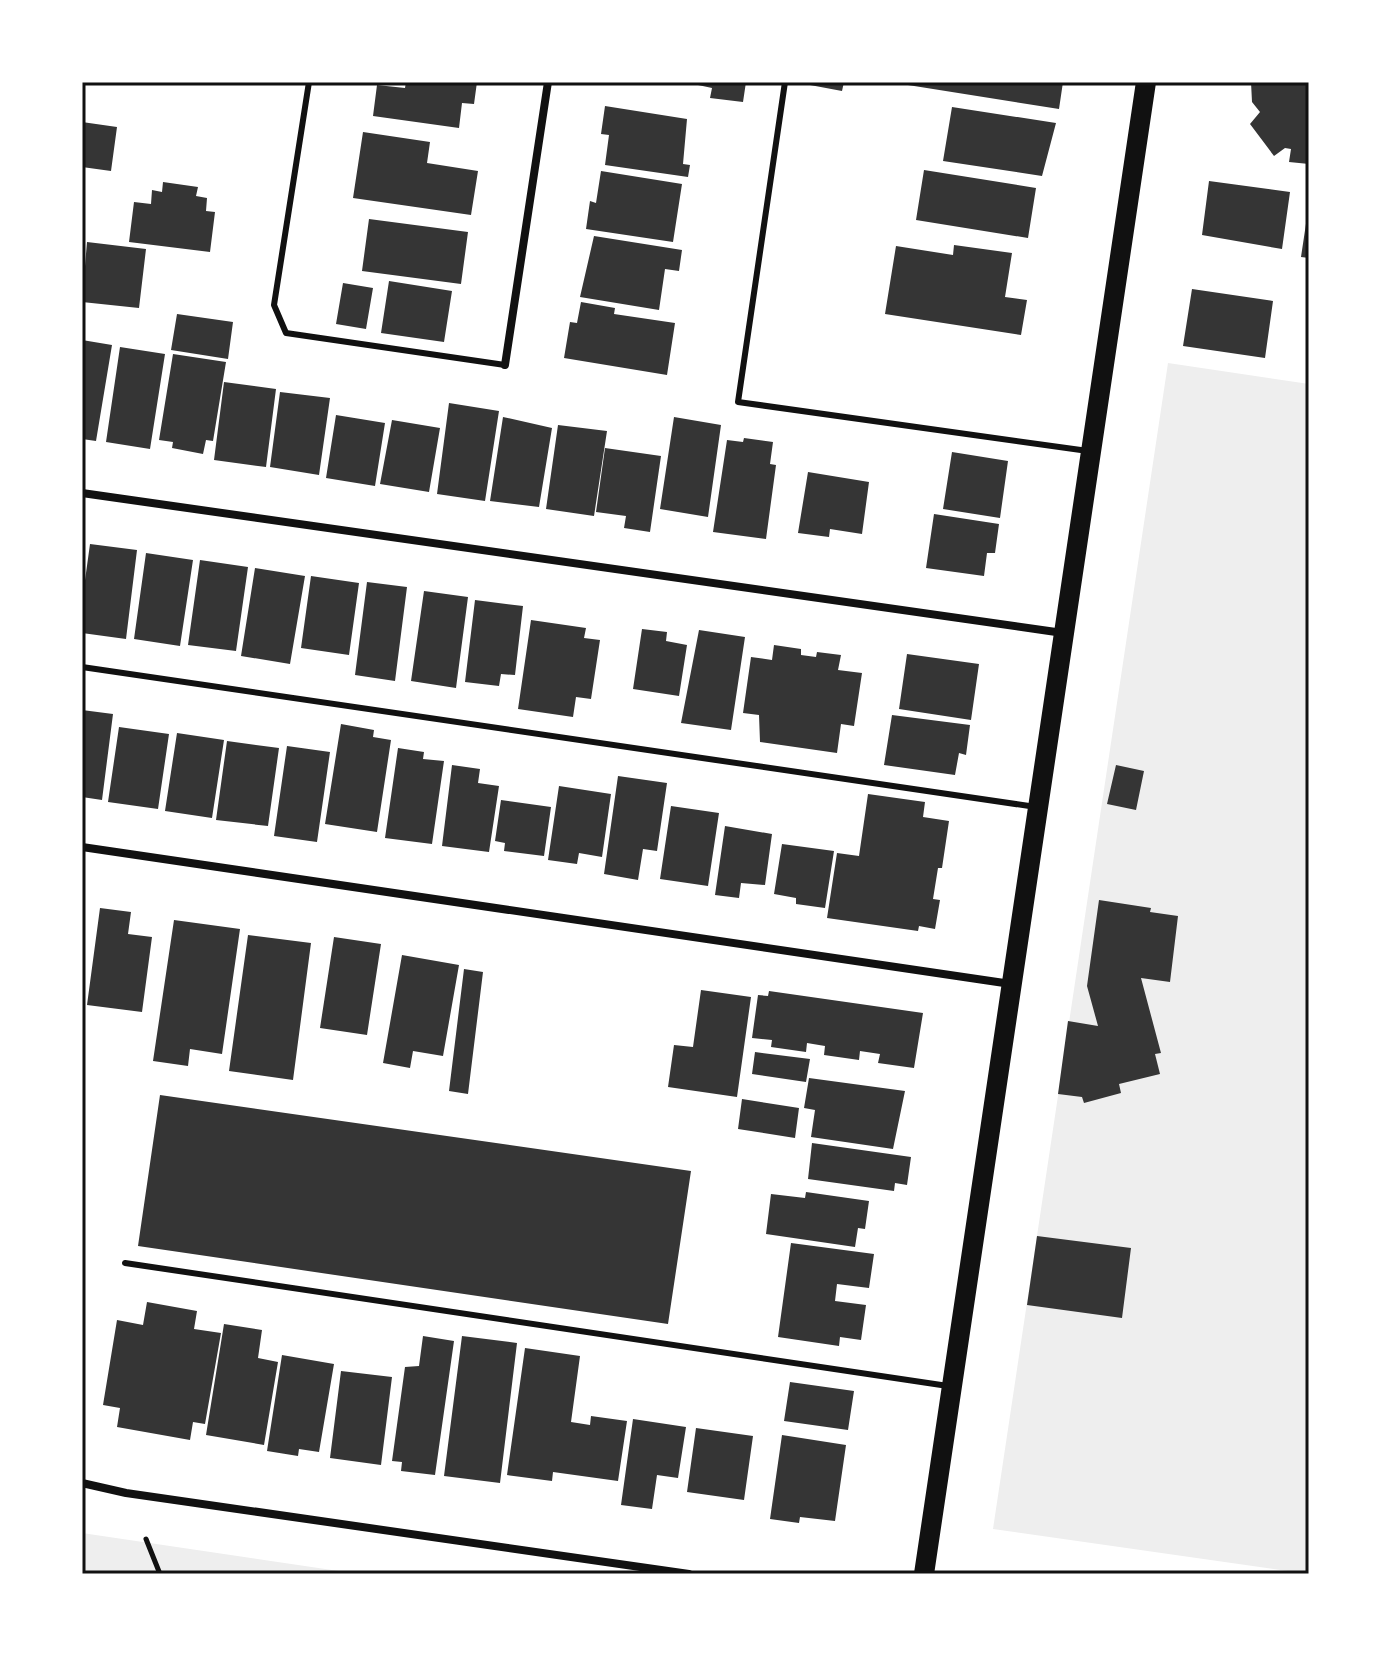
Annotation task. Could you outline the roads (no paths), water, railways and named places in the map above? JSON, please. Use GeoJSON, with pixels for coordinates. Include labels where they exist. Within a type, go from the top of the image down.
{"type":"FeatureCollection","features":[{"type":"Feature","properties":{"kind":"main road"},"geometry":{"type":"LineString","coordinates":[[924,1574],[1146,82]]}},
{"type":"Feature","properties":{"kind":"street"},"geometry":{"type":"LineString","coordinates":[[505,365],[548,82]]}},
{"type":"Feature","properties":{"kind":"street"},"geometry":{"type":"LineString","coordinates":[[82,493],[1064,633]]}},
{"type":"Feature","properties":{"kind":"street"},"geometry":{"type":"LineString","coordinates":[[82,847],[1013,984]]}},
{"type":"Feature","properties":{"kind":"street"},"geometry":{"type":"LineString","coordinates":[[82,1483],[126,1493],[657,1572],[689,1574]]}},
{"type":"Feature","properties":{"kind":"lane"},"geometry":{"type":"LineString","coordinates":[[309,82],[274,305],[286,333],[505,365]]}},
{"type":"Feature","properties":{"kind":"lane"},"geometry":{"type":"LineString","coordinates":[[785,82],[738,402],[1092,451]]}},
{"type":"Feature","properties":{"kind":"lane"},"geometry":{"type":"LineString","coordinates":[[82,667],[1038,807]]}},
{"type":"Feature","properties":{"kind":"lane"},"geometry":{"type":"LineString","coordinates":[[125,1263],[951,1387]]}}]}
